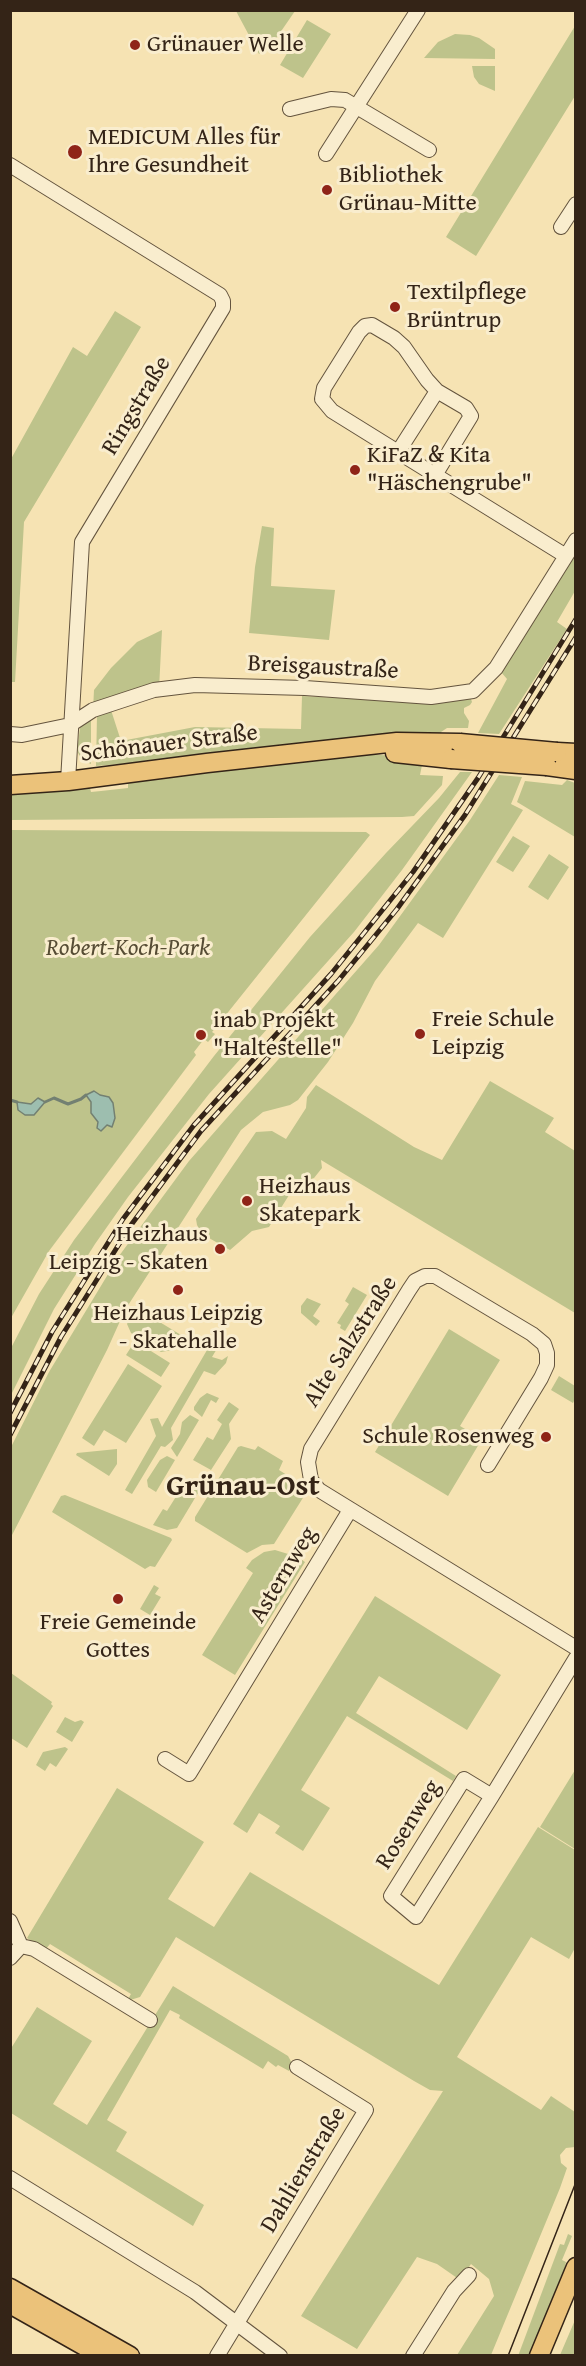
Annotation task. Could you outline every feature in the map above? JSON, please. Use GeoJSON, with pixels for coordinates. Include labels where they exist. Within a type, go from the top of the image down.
{"type":"FeatureCollection","features":[{"type":"Feature","properties":{"kind":"main road","name":"Schönauer Straße"},"geometry":{"type":"LineString","coordinates":[[10,785],[68,781],[397,742],[460,743],[552,759],[576,770]]}},
{"type":"Feature","properties":{"kind":"main road","name":"Schönauer Straße"},"geometry":{"type":"LineString","coordinates":[[333,749],[451,759],[552,759],[576,753]]}},
{"type":"Feature","properties":{"kind":"main road"},"geometry":{"type":"LineString","coordinates":[[540,2350],[576,2267]]}},
{"type":"Feature","properties":{"kind":"main road"},"geometry":{"type":"LineString","coordinates":[[10,2288],[130,2355]]}},
{"type":"Feature","properties":{"kind":"main road"},"geometry":{"type":"LineString","coordinates":[[10,2304],[102,2355]]}},
{"type":"Feature","properties":{"kind":"street"},"geometry":{"type":"LineString","coordinates":[[326,154],[418,10]]}},
{"type":"Feature","properties":{"kind":"street"},"geometry":{"type":"LineString","coordinates":[[290,109],[331,99],[345,100],[429,150]]}},
{"type":"Feature","properties":{"kind":"street","name":"Ringstraße"},"geometry":{"type":"LineString","coordinates":[[10,165],[220,295],[223,301],[223,308],[82,542],[70,725]]}},
{"type":"Feature","properties":{"kind":"street"},"geometry":{"type":"LineString","coordinates":[[561,227],[576,204]]}},
{"type":"Feature","properties":{"kind":"street"},"geometry":{"type":"LineString","coordinates":[[435,475],[471,416],[466,408],[437,391],[397,340],[372,325],[365,326],[327,383],[322,399],[332,411],[435,475],[566,556]]}},
{"type":"Feature","properties":{"kind":"street"},"geometry":{"type":"LineString","coordinates":[[398,452],[437,391]]}},
{"type":"Feature","properties":{"kind":"street","name":"Breisgaustraße"},"geometry":{"type":"LineString","coordinates":[[70,725],[93,710],[154,690],[195,685],[295,688],[432,697],[472,691],[496,668],[576,540]]}},
{"type":"Feature","properties":{"kind":"street"},"geometry":{"type":"LineString","coordinates":[[10,734],[22,735],[70,725],[68,781]]}},
{"type":"Feature","properties":{"kind":"street","name":"Alte Salzstraße"},"geometry":{"type":"LineString","coordinates":[[350,1510],[316,1488],[309,1471],[309,1453],[409,1290],[415,1281],[425,1276],[435,1276],[532,1334],[544,1344],[547,1365],[541,1378],[488,1465]]}},
{"type":"Feature","properties":{"kind":"street"},"geometry":{"type":"LineString","coordinates":[[350,1510],[576,1648]]}},
{"type":"Feature","properties":{"kind":"street","name":"Asternweg"},"geometry":{"type":"LineString","coordinates":[[165,1759],[189,1773],[350,1510]]}},
{"type":"Feature","properties":{"kind":"street","name":"Rosenweg"},"geometry":{"type":"LineString","coordinates":[[492,1796],[464,1779],[391,1896],[416,1917],[492,1796],[576,1658]]}},
{"type":"Feature","properties":{"kind":"street"},"geometry":{"type":"LineString","coordinates":[[10,1921],[21,1946]]}},
{"type":"Feature","properties":{"kind":"street"},"geometry":{"type":"LineString","coordinates":[[10,1958],[21,1946]]}},
{"type":"Feature","properties":{"kind":"street"},"geometry":{"type":"LineString","coordinates":[[21,1946],[33,1949],[150,2020]]}},
{"type":"Feature","properties":{"kind":"street","name":"Dahlienstraße"},"geometry":{"type":"LineString","coordinates":[[217,2355],[366,2110],[297,2067]]}},
{"type":"Feature","properties":{"kind":"street"},"geometry":{"type":"LineString","coordinates":[[10,2178],[195,2292],[280,2355]]}},
{"type":"Feature","properties":{"kind":"street"},"geometry":{"type":"LineString","coordinates":[[413,2355],[454,2291],[469,2275]]}},
{"type":"Feature","properties":{"kind":"green space"},"geometry":{"type":"Polygon","coordinates":[[[236,11],[295,11],[273,43],[259,54],[236,11]]]}},
{"type":"Feature","properties":{"kind":"green space"},"geometry":{"type":"Polygon","coordinates":[[[307,20],[331,34],[303,78],[280,65],[307,20]]]}},
{"type":"Feature","properties":{"kind":"green space"},"geometry":{"type":"Polygon","coordinates":[[[575,26],[575,96],[476,256],[446,237],[575,26]]]}},
{"type":"Feature","properties":{"kind":"green space"},"geometry":{"type":"Polygon","coordinates":[[[455,34],[479,38],[495,49],[495,59],[424,58],[438,42],[455,34]]]}},
{"type":"Feature","properties":{"kind":"green space"},"geometry":{"type":"Polygon","coordinates":[[[472,66],[495,66],[495,91],[479,84],[474,77],[472,66]]]}},
{"type":"Feature","properties":{"kind":"green space"},"geometry":{"type":"Polygon","coordinates":[[[115,311],[141,327],[24,522],[15,682],[11,682],[11,459],[73,347],[87,356],[115,311]]]}},
{"type":"Feature","properties":{"kind":"green space"},"geometry":{"type":"Polygon","coordinates":[[[262,526],[274,528],[271,586],[335,590],[329,640],[249,633],[255,567],[262,526]]]}},
{"type":"Feature","properties":{"kind":"green space"},"geometry":{"type":"Polygon","coordinates":[[[575,554],[575,591],[557,622],[567,629],[499,734],[478,733],[507,679],[501,672],[575,554]]]}},
{"type":"Feature","properties":{"kind":"green space"},"geometry":{"type":"Polygon","coordinates":[[[162,630],[159,689],[93,710],[94,690],[111,668],[137,642],[162,630]]]}},
{"type":"Feature","properties":{"kind":"green space"},"geometry":{"type":"Polygon","coordinates":[[[302,696],[432,703],[471,699],[472,702],[464,708],[469,721],[468,728],[447,728],[441,732],[442,737],[96,766],[97,715],[111,710],[121,741],[195,727],[301,729],[302,696]]]}},
{"type":"Feature","properties":{"kind":"green space"},"geometry":{"type":"Polygon","coordinates":[[[91,717],[91,764],[82,762],[77,750],[80,728],[91,717]]]}},
{"type":"Feature","properties":{"kind":"green space"},"geometry":{"type":"Polygon","coordinates":[[[365,754],[411,757],[413,765],[422,765],[420,775],[443,776],[442,785],[414,816],[402,817],[11,820],[11,794],[90,788],[91,792],[128,788],[128,783],[243,766],[365,754]]]}},
{"type":"Feature","properties":{"kind":"green space"},"geometry":{"type":"Polygon","coordinates":[[[460,772],[472,772],[402,870],[354,932],[209,1094],[128,1197],[54,1309],[11,1395],[11,1348],[39,1294],[74,1240],[214,1056],[310,937],[439,798],[460,772]]]}},
{"type":"Feature","properties":{"kind":"green space"},"geometry":{"type":"Polygon","coordinates":[[[499,775],[522,777],[511,804],[523,810],[443,938],[418,923],[375,981],[353,1023],[328,1062],[298,1100],[290,1105],[263,1112],[241,1130],[125,1310],[107,1350],[11,1537],[11,1447],[49,1372],[119,1256],[189,1161],[379,945],[470,820],[499,775]]]}},
{"type":"Feature","properties":{"kind":"green space"},"geometry":{"type":"Polygon","coordinates":[[[567,780],[575,783],[575,837],[517,802],[525,781],[562,785],[567,780]]]}},
{"type":"Feature","properties":{"kind":"green space","name":"Robert-Koch-Park"},"geometry":{"type":"Polygon","coordinates":[[[11,830],[366,832],[370,835],[212,1032],[215,1034],[208,1042],[204,1039],[194,1052],[196,1055],[49,1251],[11,1318],[11,830]]]}},
{"type":"Feature","properties":{"kind":"green space"},"geometry":{"type":"Polygon","coordinates":[[[513,836],[530,846],[513,872],[496,862],[513,836]]]}},
{"type":"Feature","properties":{"kind":"green space"},"geometry":{"type":"Polygon","coordinates":[[[549,854],[569,867],[548,900],[528,887],[549,854]]]}},
{"type":"Feature","properties":{"kind":"green space"},"geometry":{"type":"Polygon","coordinates":[[[490,1081],[554,1118],[545,1132],[575,1151],[575,1313],[321,1160],[322,1168],[314,1178],[296,1184],[269,1227],[252,1231],[230,1250],[202,1234],[197,1225],[196,1219],[256,1132],[272,1131],[286,1139],[306,1108],[307,1097],[316,1085],[414,1147],[442,1160],[490,1081]]]}},
{"type":"Feature","properties":{"kind":"green space"},"geometry":{"type":"Polygon","coordinates":[[[353,1287],[367,1295],[345,1331],[337,1323],[349,1304],[345,1301],[353,1287]]]}},
{"type":"Feature","properties":{"kind":"green space"},"geometry":{"type":"Polygon","coordinates":[[[307,1298],[321,1304],[313,1316],[320,1321],[316,1326],[301,1313],[301,1306],[307,1298]]]}},
{"type":"Feature","properties":{"kind":"green space"},"geometry":{"type":"Polygon","coordinates":[[[135,1307],[181,1335],[172,1350],[161,1352],[131,1333],[127,1324],[135,1307]]]}},
{"type":"Feature","properties":{"kind":"green space"},"geometry":{"type":"Polygon","coordinates":[[[449,1329],[500,1360],[460,1426],[482,1439],[448,1496],[375,1452],[449,1329]]]}},
{"type":"Feature","properties":{"kind":"green space"},"geometry":{"type":"Polygon","coordinates":[[[217,1333],[224,1337],[212,1357],[222,1360],[228,1356],[226,1363],[215,1375],[204,1371],[171,1428],[173,1440],[165,1447],[161,1446],[132,1494],[125,1490],[156,1436],[150,1419],[158,1418],[162,1427],[217,1333]]]}},
{"type":"Feature","properties":{"kind":"green space"},"geometry":{"type":"Polygon","coordinates":[[[135,1341],[170,1363],[161,1377],[126,1355],[135,1341]]]}},
{"type":"Feature","properties":{"kind":"green space"},"geometry":{"type":"Polygon","coordinates":[[[128,1364],[162,1386],[126,1443],[104,1430],[94,1446],[82,1438],[128,1364]]]}},
{"type":"Feature","properties":{"kind":"green space"},"geometry":{"type":"Polygon","coordinates":[[[559,1376],[575,1386],[573,1403],[551,1390],[559,1376]]]}},
{"type":"Feature","properties":{"kind":"green space"},"geometry":{"type":"Polygon","coordinates":[[[207,1393],[219,1398],[216,1403],[211,1400],[202,1417],[194,1410],[194,1407],[207,1393]]]}},
{"type":"Feature","properties":{"kind":"green space"},"geometry":{"type":"Polygon","coordinates":[[[229,1402],[239,1409],[229,1424],[231,1439],[211,1470],[193,1460],[207,1437],[213,1440],[222,1424],[217,1420],[229,1402]]]}},
{"type":"Feature","properties":{"kind":"green space"},"geometry":{"type":"Polygon","coordinates":[[[190,1415],[199,1420],[177,1457],[171,1448],[180,1434],[182,1422],[190,1415]]]}},
{"type":"Feature","properties":{"kind":"green space"},"geometry":{"type":"Polygon","coordinates":[[[258,1446],[283,1461],[279,1470],[301,1484],[298,1488],[306,1493],[274,1544],[262,1545],[247,1553],[195,1521],[195,1517],[238,1447],[255,1450],[258,1446]]]}},
{"type":"Feature","properties":{"kind":"green space"},"geometry":{"type":"Polygon","coordinates":[[[117,1449],[117,1464],[109,1476],[76,1455],[77,1453],[117,1449]]]}},
{"type":"Feature","properties":{"kind":"green space"},"geometry":{"type":"Polygon","coordinates":[[[167,1456],[175,1460],[156,1492],[148,1487],[147,1480],[160,1460],[167,1456]]]}},
{"type":"Feature","properties":{"kind":"green space"},"geometry":{"type":"Polygon","coordinates":[[[182,1477],[201,1488],[177,1528],[167,1530],[153,1525],[163,1509],[167,1511],[177,1495],[173,1492],[182,1477]]]}},
{"type":"Feature","properties":{"kind":"green space"},"geometry":{"type":"Polygon","coordinates":[[[65,1495],[172,1540],[155,1567],[150,1566],[145,1569],[52,1512],[61,1496],[65,1495]]]}},
{"type":"Feature","properties":{"kind":"green space"},"geometry":{"type":"Polygon","coordinates":[[[275,1550],[298,1557],[305,1562],[235,1675],[202,1655],[253,1573],[246,1568],[252,1560],[264,1552],[275,1550]]]}},
{"type":"Feature","properties":{"kind":"green space"},"geometry":{"type":"Polygon","coordinates":[[[154,1585],[159,1588],[155,1594],[161,1597],[150,1615],[140,1609],[154,1585]]]}},
{"type":"Feature","properties":{"kind":"green space"},"geometry":{"type":"Polygon","coordinates":[[[375,1596],[501,1675],[467,1730],[379,1676],[356,1713],[456,1776],[453,1781],[347,1716],[301,1790],[330,1808],[303,1851],[275,1833],[280,1826],[259,1813],[247,1833],[233,1824],[375,1596]]]}},
{"type":"Feature","properties":{"kind":"green space"},"geometry":{"type":"Polygon","coordinates":[[[11,1673],[52,1702],[53,1706],[27,1748],[11,1738],[11,1673]]]}},
{"type":"Feature","properties":{"kind":"green space"},"geometry":{"type":"Polygon","coordinates":[[[65,1717],[75,1722],[81,1720],[84,1722],[72,1742],[56,1732],[65,1717]]]}},
{"type":"Feature","properties":{"kind":"green space"},"geometry":{"type":"Polygon","coordinates":[[[65,1747],[68,1749],[56,1767],[50,1763],[45,1771],[36,1765],[43,1752],[65,1747]]]}},
{"type":"Feature","properties":{"kind":"green space"},"geometry":{"type":"Polygon","coordinates":[[[575,1770],[575,1849],[540,1827],[575,1770]]]}},
{"type":"Feature","properties":{"kind":"green space"},"geometry":{"type":"Polygon","coordinates":[[[117,1788],[204,1842],[168,1899],[214,1927],[250,1872],[439,1985],[538,1827],[575,1850],[575,1948],[569,1959],[531,1937],[457,2057],[541,2110],[551,2096],[575,2112],[575,2147],[566,2148],[560,2155],[561,2163],[567,2168],[491,2355],[457,2355],[494,2296],[489,2279],[471,2264],[460,2280],[437,2264],[417,2257],[357,2349],[301,2316],[443,2091],[430,2090],[414,2081],[176,1937],[140,1997],[127,2001],[131,1994],[50,1944],[45,1950],[27,1938],[117,1788]]]}},
{"type":"Feature","properties":{"kind":"green space"},"geometry":{"type":"Polygon","coordinates":[[[173,1986],[288,2056],[293,2065],[289,2071],[278,2065],[276,2067],[268,2061],[263,2069],[179,2018],[180,2015],[170,2010],[107,2120],[127,2132],[116,2151],[204,2205],[193,2226],[11,2113],[10,2050],[37,2007],[92,2041],[53,2104],[87,2125],[173,1986]]]}},
{"type":"Feature","properties":{"kind":"green space"},"geometry":{"type":"Polygon","coordinates":[[[568,2234],[572,2236],[562,2260],[566,2262],[561,2284],[531,2355],[518,2356],[560,2244],[564,2245],[568,2234]]]}},
{"type":"Feature","properties":{"kind":"green space"},"geometry":{"type":"Polygon","coordinates":[[[575,2320],[575,2355],[560,2355],[575,2320]]]}},
{"type":"Feature","properties":{"kind":"shaded area"},"geometry":{"type":"Polygon","coordinates":[[[94,1091],[109,1097],[113,1103],[115,1118],[112,1127],[107,1125],[101,1131],[97,1128],[98,1122],[91,1113],[91,1102],[86,1095],[94,1091]]]}},
{"type":"Feature","properties":{"kind":"shaded area"},"geometry":{"type":"Polygon","coordinates":[[[38,1098],[45,1102],[34,1115],[25,1115],[18,1110],[17,1102],[31,1104],[38,1098]]]}},
{"type":"Feature","properties":{"kind":"waterway"},"geometry":{"type":"LineString","coordinates":[[45,1102],[54,1098],[68,1104],[86,1095]]}},
{"type":"Feature","properties":{"kind":"waterway"},"geometry":{"type":"LineString","coordinates":[[10,1100],[17,1102]]}},
{"type":"Feature","properties":{"kind":"tram line"},"geometry":{"type":"LineString","coordinates":[[508,2356],[576,2182]]}},
{"type":"Feature","properties":{"kind":"railway"},"geometry":{"type":"LineString","coordinates":[[10,1413],[52,1332],[123,1219],[194,1125],[331,974],[413,872],[478,778],[576,619]]}},
{"type":"Feature","properties":{"kind":"railway"},"geometry":{"type":"LineString","coordinates":[[10,1435],[61,1337],[131,1225],[201,1131],[338,981],[397,909],[465,815],[576,637]]}},
{"type":"Feature","properties":{"kind":"place","name":"Grünauer Welle"},"geometry":{"type":"Point","coordinates":[135,45]}},
{"type":"Feature","properties":{"kind":"place","name":"MEDICUM Alles für Ihre Gesundheit"},"geometry":{"type":"Point","coordinates":[75,152]}},
{"type":"Feature","properties":{"kind":"place","name":"Bibliothek Grünau-Mitte"},"geometry":{"type":"Point","coordinates":[327,190]}},
{"type":"Feature","properties":{"kind":"place","name":"Textilpflege Brüntrup"},"geometry":{"type":"Point","coordinates":[395,307]}},
{"type":"Feature","properties":{"kind":"place","name":"KiFaZ & Kita \"Häschengrube\""},"geometry":{"type":"Point","coordinates":[355,470]}},
{"type":"Feature","properties":{"kind":"place","name":"Freie Schule Leipzig"},"geometry":{"type":"Point","coordinates":[420,1034]}},
{"type":"Feature","properties":{"kind":"place","name":"inab Projekt \"Haltestelle\""},"geometry":{"type":"Point","coordinates":[201,1035]}},
{"type":"Feature","properties":{"kind":"place","name":"Heizhaus Skatepark"},"geometry":{"type":"Point","coordinates":[247,1201]}},
{"type":"Feature","properties":{"kind":"place","name":"Heizhaus Leipzig - Skaten"},"geometry":{"type":"Point","coordinates":[220,1249]}},
{"type":"Feature","properties":{"kind":"place","name":"Heizhaus Leipzig - Skatehalle"},"geometry":{"type":"Point","coordinates":[178,1290]}},
{"type":"Feature","properties":{"kind":"place","name":"Schule Rosenweg"},"geometry":{"type":"Point","coordinates":[546,1437]}},
{"type":"Feature","properties":{"kind":"place","name":"Freie Gemeinde Gottes"},"geometry":{"type":"Point","coordinates":[118,1599]}},
{"type":"Feature","properties":{"kind":"district","name":"Grünau-Ost"},"geometry":{"type":"Point","coordinates":[243,1487]}}]}
